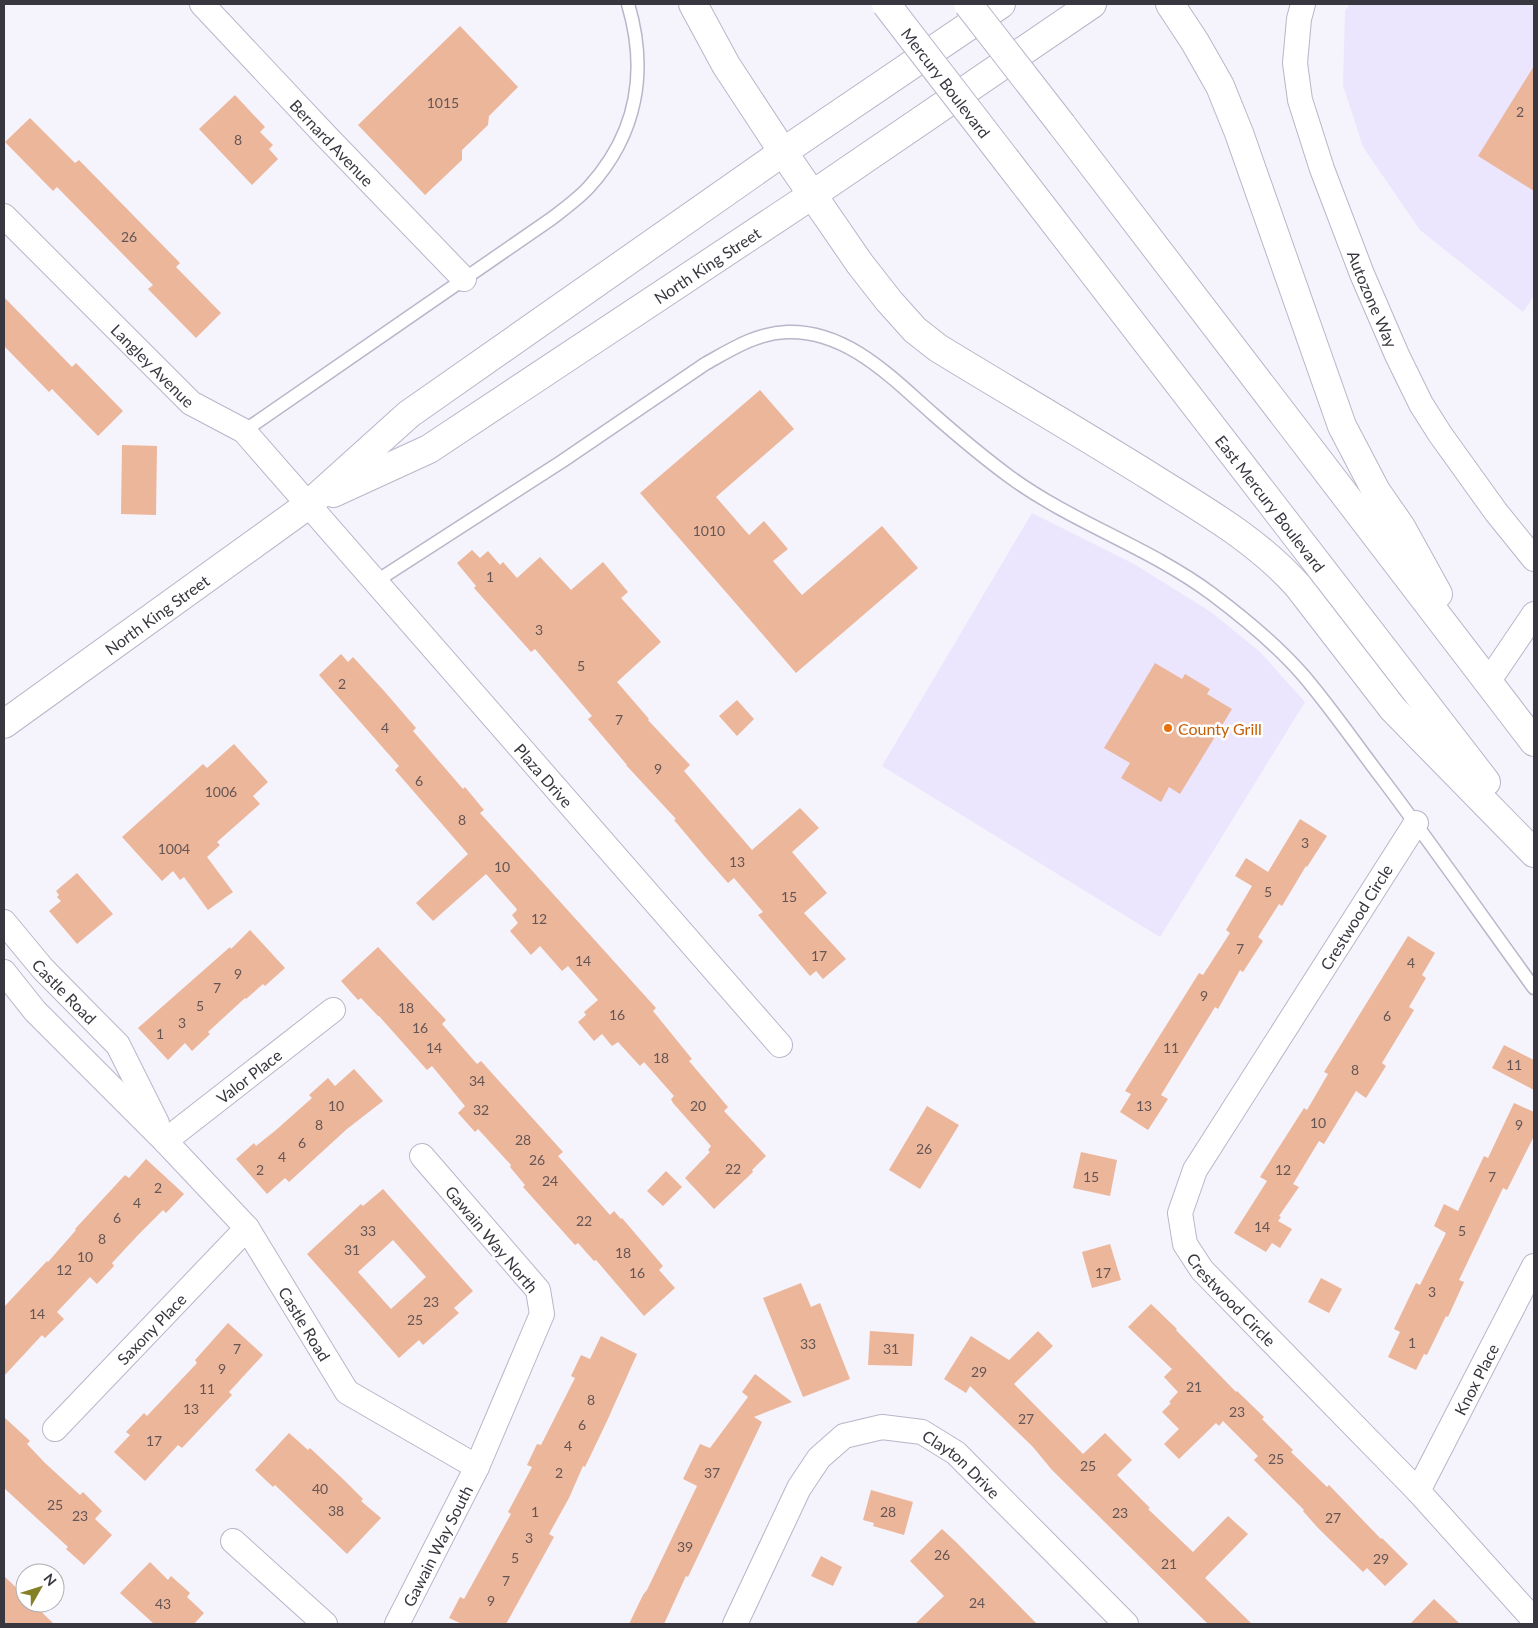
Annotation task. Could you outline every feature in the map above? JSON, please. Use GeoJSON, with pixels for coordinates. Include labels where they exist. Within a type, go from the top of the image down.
{"type":"FeatureCollection","features":[{"type":"Feature","properties":{"kind":"main road"},"geometry":{"type":"LineString","coordinates":[[693,4],[726,64],[812,195],[860,264],[915,330],[938,348],[1234,529],[1284,570],[1393,709],[1534,853]]}},
{"type":"Feature","properties":{"kind":"main road","name":"Mercury Boulevard"},"geometry":{"type":"LineString","coordinates":[[886,4],[1007,161]]}},
{"type":"Feature","properties":{"kind":"main road"},"geometry":{"type":"LineString","coordinates":[[968,4],[1534,742]]}},
{"type":"Feature","properties":{"kind":"main road","name":"North King Street"},"geometry":{"type":"LineString","coordinates":[[4,724],[308,504],[409,414],[783,152],[1001,4]]}},
{"type":"Feature","properties":{"kind":"main road","name":"North King Street"},"geometry":{"type":"LineString","coordinates":[[308,504],[429,449],[812,195],[1092,4]]}},
{"type":"Feature","properties":{"kind":"main road"},"geometry":{"type":"LineString","coordinates":[[1170,4],[1195,42],[1220,86],[1240,133],[1342,426],[1372,484],[1400,527],[1488,682]]}},
{"type":"Feature","properties":{"kind":"main road","name":"East Mercury Boulevard"},"geometry":{"type":"LineString","coordinates":[[1007,161],[1534,845]]}},
{"type":"Feature","properties":{"kind":"street","name":"Bernard Avenue"},"geometry":{"type":"LineString","coordinates":[[202,4],[464,279]]}},
{"type":"Feature","properties":{"kind":"street","name":"Autozone Way"},"geometry":{"type":"LineString","coordinates":[[1303,4],[1299,19],[1295,63],[1300,100],[1322,169],[1362,274],[1397,355],[1421,404],[1440,434],[1496,512],[1534,559]]}},
{"type":"Feature","properties":{"kind":"street","name":"Langley Avenue"},"geometry":{"type":"LineString","coordinates":[[4,216],[191,403],[244,431],[308,504]]}},
{"type":"Feature","properties":{"kind":"street","name":"Plaza Drive"},"geometry":{"type":"LineString","coordinates":[[308,504],[780,1045]]}},
{"type":"Feature","properties":{"kind":"street"},"geometry":{"type":"LineString","coordinates":[[1488,682],[1534,614]]}},
{"type":"Feature","properties":{"kind":"street","name":"Crestwood Circle"},"geometry":{"type":"LineString","coordinates":[[1416,823],[1195,1170],[1180,1213],[1185,1244],[1202,1270],[1418,1491],[1534,1620]]}},
{"type":"Feature","properties":{"kind":"street","name":"Castle Road"},"geometry":{"type":"LineString","coordinates":[[4,922],[43,969],[118,1045],[165,1141]]}},
{"type":"Feature","properties":{"kind":"street","name":"Castle Road"},"geometry":{"type":"LineString","coordinates":[[4,972],[35,1011],[165,1141],[247,1228],[347,1392],[477,1467]]}},
{"type":"Feature","properties":{"kind":"street","name":"Valor Place"},"geometry":{"type":"LineString","coordinates":[[165,1141],[333,1010]]}},
{"type":"Feature","properties":{"kind":"street","name":"Gawain Way North"},"geometry":{"type":"LineString","coordinates":[[422,1156],[538,1290],[542,1314],[477,1467]]}},
{"type":"Feature","properties":{"kind":"street","name":"Saxony Place"},"geometry":{"type":"LineString","coordinates":[[54,1429],[247,1228]]}},
{"type":"Feature","properties":{"kind":"street","name":"Knox Place"},"geometry":{"type":"LineString","coordinates":[[1418,1491],[1534,1266]]}},
{"type":"Feature","properties":{"kind":"street","name":"Clayton Drive"},"geometry":{"type":"LineString","coordinates":[[736,1624],[799,1488],[819,1458],[844,1436],[882,1427],[922,1432],[956,1454],[1126,1624]]}},
{"type":"Feature","properties":{"kind":"street","name":"Gawain Way South"},"geometry":{"type":"LineString","coordinates":[[396,1624],[477,1467]]}},
{"type":"Feature","properties":{"kind":"street"},"geometry":{"type":"LineString","coordinates":[[233,1541],[325,1624]]}},
{"type":"Feature","properties":{"kind":"lane"},"geometry":{"type":"LineString","coordinates":[[244,431],[464,279],[572,202],[588,188],[611,158],[628,124],[637,86],[639,66],[638,43],[628,4]]}},
{"type":"Feature","properties":{"kind":"lane"},"geometry":{"type":"LineString","coordinates":[[375,582],[562,462],[705,364],[749,340],[767,334],[785,332],[821,336],[839,342],[859,353],[886,373],[979,454],[1020,484],[1051,504],[1166,564],[1211,594],[1274,646],[1301,673],[1416,823],[1534,988]]}},
{"type":"Feature","properties":{"kind":"shaded area"},"geometry":{"type":"Polygon","coordinates":[[[1350,4],[1534,4],[1534,296],[1523,312],[1420,230],[1363,147],[1343,85],[1345,11],[1350,4]]]}},
{"type":"Feature","properties":{"kind":"shaded area"},"geometry":{"type":"Polygon","coordinates":[[[1032,513],[1134,564],[1211,612],[1260,652],[1305,702],[1160,937],[882,766],[1032,513]]]}},
{"type":"Feature","properties":{"kind":"building"},"geometry":{"type":"Polygon","coordinates":[[[460,26],[518,87],[489,116],[488,125],[462,150],[462,160],[425,195],[358,125],[460,26]]]}},
{"type":"Feature","properties":{"kind":"building"},"geometry":{"type":"Polygon","coordinates":[[[1534,66],[1534,191],[1478,156],[1534,66]]]}},
{"type":"Feature","properties":{"kind":"building"},"geometry":{"type":"Polygon","coordinates":[[[235,95],[265,127],[260,132],[273,145],[269,149],[278,159],[252,185],[199,129],[235,95]]]}},
{"type":"Feature","properties":{"kind":"building"},"geometry":{"type":"Polygon","coordinates":[[[30,118],[75,163],[79,160],[180,263],[176,267],[221,313],[196,338],[148,289],[153,285],[57,187],[53,191],[5,142],[30,118]]]}},
{"type":"Feature","properties":{"kind":"building"},"geometry":{"type":"Polygon","coordinates":[[[4,297],[72,367],[76,363],[123,411],[98,436],[52,389],[49,392],[4,346],[4,297]]]}},
{"type":"Feature","properties":{"kind":"building"},"geometry":{"type":"Polygon","coordinates":[[[760,390],[794,429],[716,497],[749,535],[764,521],[788,549],[773,561],[802,595],[882,526],[918,568],[796,673],[640,493],[760,390]]]}},
{"type":"Feature","properties":{"kind":"building"},"geometry":{"type":"Polygon","coordinates":[[[122,445],[157,446],[156,515],[121,514],[122,445]]]}},
{"type":"Feature","properties":{"kind":"building"},"geometry":{"type":"Polygon","coordinates":[[[472,550],[480,558],[488,551],[500,565],[503,562],[517,578],[540,557],[571,590],[603,562],[628,592],[621,598],[661,642],[617,682],[648,720],[690,765],[684,771],[752,850],[800,808],[819,828],[792,852],[827,893],[804,913],[846,959],[823,979],[816,971],[810,976],[758,915],[763,912],[734,878],[728,883],[674,820],[676,819],[626,765],[588,719],[592,716],[535,649],[531,652],[474,588],[476,586],[457,563],[472,550]]]}},
{"type":"Feature","properties":{"kind":"building"},"geometry":{"type":"Polygon","coordinates":[[[341,654],[348,662],[353,657],[385,692],[416,728],[413,731],[463,789],[465,787],[484,810],[480,813],[656,1008],[653,1011],[692,1059],[689,1061],[728,1107],[724,1111],[766,1156],[752,1170],[753,1172],[714,1209],[685,1178],[710,1152],[708,1150],[711,1146],[673,1103],[671,1099],[674,1096],[644,1062],[640,1066],[618,1042],[612,1046],[602,1034],[594,1041],[578,1022],[586,1015],[584,1012],[598,1000],[568,966],[562,971],[540,946],[531,955],[510,931],[518,923],[512,915],[517,910],[516,908],[486,874],[433,921],[416,903],[468,854],[395,770],[399,766],[319,675],[341,654]]]}},
{"type":"Feature","properties":{"kind":"building","name":"County Grill"},"geometry":{"type":"Polygon","coordinates":[[[1155,663],[1182,679],[1185,674],[1210,689],[1207,694],[1232,709],[1180,794],[1169,787],[1161,802],[1121,778],[1130,763],[1104,748],[1155,663]]]}},
{"type":"Feature","properties":{"kind":"building"},"geometry":{"type":"Polygon","coordinates":[[[737,700],[754,719],[737,736],[719,716],[737,700]]]}},
{"type":"Feature","properties":{"kind":"building"},"geometry":{"type":"Polygon","coordinates":[[[234,744],[268,782],[253,796],[260,804],[217,842],[220,845],[207,857],[233,892],[208,910],[184,877],[180,880],[173,871],[162,881],[122,837],[203,764],[207,768],[234,744]]]}},
{"type":"Feature","properties":{"kind":"building"},"geometry":{"type":"Polygon","coordinates":[[[1300,819],[1327,836],[1282,906],[1279,904],[1258,937],[1263,941],[1243,972],[1240,970],[1218,1009],[1215,1007],[1161,1095],[1168,1099],[1148,1130],[1120,1112],[1131,1094],[1125,1091],[1199,973],[1203,975],[1230,933],[1226,930],[1252,886],[1235,876],[1246,858],[1268,872],[1300,819]]]}},
{"type":"Feature","properties":{"kind":"building"},"geometry":{"type":"Polygon","coordinates":[[[77,873],[113,914],[77,944],[49,911],[61,901],[57,897],[59,895],[56,891],[77,873]]]}},
{"type":"Feature","properties":{"kind":"building"},"geometry":{"type":"Polygon","coordinates":[[[250,930],[285,968],[265,986],[263,984],[245,998],[208,1032],[210,1034],[192,1051],[185,1043],[168,1060],[138,1028],[230,947],[231,949],[250,930]]]}},
{"type":"Feature","properties":{"kind":"building"},"geometry":{"type":"Polygon","coordinates":[[[1408,936],[1435,953],[1422,975],[1426,978],[1409,1007],[1414,1010],[1382,1063],[1386,1066],[1366,1098],[1356,1091],[1324,1144],[1319,1141],[1293,1184],[1299,1187],[1279,1216],[1281,1217],[1278,1221],[1292,1229],[1280,1248],[1272,1243],[1266,1252],[1234,1233],[1267,1181],[1260,1177],[1304,1108],[1307,1110],[1328,1074],[1324,1072],[1408,936]]]}},
{"type":"Feature","properties":{"kind":"building"},"geometry":{"type":"Polygon","coordinates":[[[378,947],[446,1020],[442,1024],[477,1064],[481,1061],[563,1152],[558,1156],[610,1215],[614,1211],[622,1218],[663,1266],[659,1270],[675,1288],[644,1316],[596,1260],[594,1261],[578,1243],[575,1245],[523,1187],[525,1185],[510,1167],[511,1165],[478,1129],[475,1132],[458,1113],[465,1106],[432,1066],[427,1070],[379,1016],[361,998],[358,1000],[341,981],[378,947]]]}},
{"type":"Feature","properties":{"kind":"building"},"geometry":{"type":"Polygon","coordinates":[[[1504,1045],[1534,1060],[1534,1090],[1492,1068],[1504,1045]]]}},
{"type":"Feature","properties":{"kind":"building"},"geometry":{"type":"Polygon","coordinates":[[[354,1069],[383,1101],[347,1129],[289,1182],[285,1178],[267,1194],[236,1159],[254,1143],[256,1146],[276,1130],[312,1098],[309,1095],[328,1078],[335,1086],[354,1069]]]}},
{"type":"Feature","properties":{"kind":"building"},"geometry":{"type":"Polygon","coordinates":[[[1514,1103],[1534,1112],[1534,1136],[1507,1190],[1503,1188],[1459,1280],[1464,1282],[1448,1317],[1446,1316],[1427,1355],[1424,1354],[1416,1370],[1388,1357],[1400,1332],[1394,1329],[1416,1283],[1420,1285],[1446,1233],[1434,1226],[1444,1204],[1458,1211],[1484,1156],[1488,1158],[1514,1103]]]}},
{"type":"Feature","properties":{"kind":"building"},"geometry":{"type":"Polygon","coordinates":[[[927,1106],[959,1125],[920,1189],[889,1170],[927,1106]]]}},
{"type":"Feature","properties":{"kind":"building"},"geometry":{"type":"Polygon","coordinates":[[[1081,1152],[1117,1160],[1110,1196],[1073,1188],[1081,1152]]]}},
{"type":"Feature","properties":{"kind":"building"},"geometry":{"type":"Polygon","coordinates":[[[146,1159],[184,1194],[166,1213],[163,1210],[139,1234],[112,1263],[114,1266],[97,1284],[90,1277],[57,1312],[64,1319],[45,1338],[42,1335],[4,1376],[4,1307],[48,1262],[75,1229],[125,1175],[129,1178],[146,1159]]]}},
{"type":"Feature","properties":{"kind":"building"},"geometry":{"type":"Polygon","coordinates":[[[666,1171],[682,1187],[663,1206],[647,1191],[666,1171]]]}},
{"type":"Feature","properties":{"kind":"building"},"geometry":{"type":"Polygon","coordinates":[[[383,1189],[473,1291],[454,1308],[459,1313],[423,1345],[419,1340],[399,1358],[307,1254],[361,1204],[363,1206],[383,1189]],[[393,1240],[358,1272],[391,1309],[426,1277],[393,1240]]]}},
{"type":"Feature","properties":{"kind":"building"},"geometry":{"type":"Polygon","coordinates":[[[1110,1244],[1121,1280],[1092,1288],[1082,1252],[1110,1244]]]}},
{"type":"Feature","properties":{"kind":"building"},"geometry":{"type":"Polygon","coordinates":[[[1321,1278],[1342,1289],[1329,1313],[1308,1302],[1321,1278]]]}},
{"type":"Feature","properties":{"kind":"building"},"geometry":{"type":"Polygon","coordinates":[[[801,1283],[811,1307],[820,1303],[850,1379],[803,1397],[763,1298],[801,1283]]]}},
{"type":"Feature","properties":{"kind":"building"},"geometry":{"type":"Polygon","coordinates":[[[1151,1304],[1236,1392],[1264,1417],[1262,1419],[1293,1450],[1291,1452],[1327,1487],[1329,1485],[1408,1564],[1385,1586],[1367,1568],[1363,1572],[1318,1528],[1304,1510],[1254,1460],[1258,1456],[1223,1421],[1219,1426],[1216,1423],[1179,1459],[1164,1444],[1179,1429],[1162,1412],[1178,1392],[1164,1377],[1172,1369],[1128,1327],[1151,1304]]]}},
{"type":"Feature","properties":{"kind":"building"},"geometry":{"type":"Polygon","coordinates":[[[228,1323],[263,1355],[229,1392],[232,1395],[182,1448],[178,1445],[145,1481],[114,1452],[130,1435],[126,1432],[144,1413],[147,1416],[197,1363],[195,1360],[228,1323]]]}},
{"type":"Feature","properties":{"kind":"building"},"geometry":{"type":"Polygon","coordinates":[[[870,1331],[914,1334],[912,1366],[868,1365],[870,1331]]]}},
{"type":"Feature","properties":{"kind":"building"},"geometry":{"type":"Polygon","coordinates":[[[1038,1331],[1053,1346],[1014,1384],[1083,1454],[1105,1433],[1132,1460],[1117,1475],[1150,1508],[1148,1509],[1193,1552],[1228,1516],[1248,1534],[1205,1578],[1252,1624],[1208,1624],[970,1386],[966,1393],[944,1379],[971,1336],[1009,1360],[1038,1331]]]}},
{"type":"Feature","properties":{"kind":"building"},"geometry":{"type":"Polygon","coordinates":[[[601,1336],[637,1354],[585,1467],[583,1466],[569,1498],[549,1534],[554,1537],[506,1624],[462,1624],[449,1618],[460,1597],[464,1599],[511,1514],[508,1512],[532,1467],[527,1465],[537,1444],[541,1445],[575,1378],[571,1376],[581,1355],[590,1359],[601,1336]]]}},
{"type":"Feature","properties":{"kind":"building"},"geometry":{"type":"Polygon","coordinates":[[[755,1374],[792,1402],[754,1417],[762,1422],[664,1624],[629,1624],[697,1486],[683,1479],[700,1444],[710,1448],[748,1397],[742,1392],[755,1374]]]}},
{"type":"Feature","properties":{"kind":"building"},"geometry":{"type":"Polygon","coordinates":[[[4,1417],[30,1441],[27,1444],[45,1463],[80,1495],[83,1492],[102,1511],[95,1519],[112,1535],[84,1565],[66,1549],[68,1547],[4,1488],[4,1417]]]}},
{"type":"Feature","properties":{"kind":"building"},"geometry":{"type":"Polygon","coordinates":[[[289,1433],[308,1450],[310,1448],[363,1499],[361,1501],[381,1518],[347,1554],[275,1485],[273,1487],[255,1470],[289,1433]]]}},
{"type":"Feature","properties":{"kind":"building"},"geometry":{"type":"Polygon","coordinates":[[[871,1490],[913,1502],[904,1535],[873,1526],[874,1523],[863,1520],[871,1490]]]}},
{"type":"Feature","properties":{"kind":"building"},"geometry":{"type":"Polygon","coordinates":[[[942,1529],[1037,1624],[915,1624],[944,1596],[910,1561],[942,1529]]]}},
{"type":"Feature","properties":{"kind":"building"},"geometry":{"type":"Polygon","coordinates":[[[821,1556],[842,1567],[833,1586],[811,1576],[821,1556]]]}},
{"type":"Feature","properties":{"kind":"building"},"geometry":{"type":"Polygon","coordinates":[[[150,1562],[168,1580],[171,1576],[190,1593],[187,1597],[204,1613],[194,1624],[154,1624],[120,1593],[150,1562]]]}},
{"type":"Feature","properties":{"kind":"building"},"geometry":{"type":"Polygon","coordinates":[[[4,1576],[15,1586],[15,1613],[42,1613],[54,1624],[4,1624],[4,1576]]]}},
{"type":"Feature","properties":{"kind":"building"},"geometry":{"type":"Polygon","coordinates":[[[1434,1599],[1460,1624],[1410,1624],[1434,1599]]]}},
{"type":"Feature","properties":{"kind":"place","name":"County Grill"},"geometry":{"type":"Point","coordinates":[1168,728]}}]}
